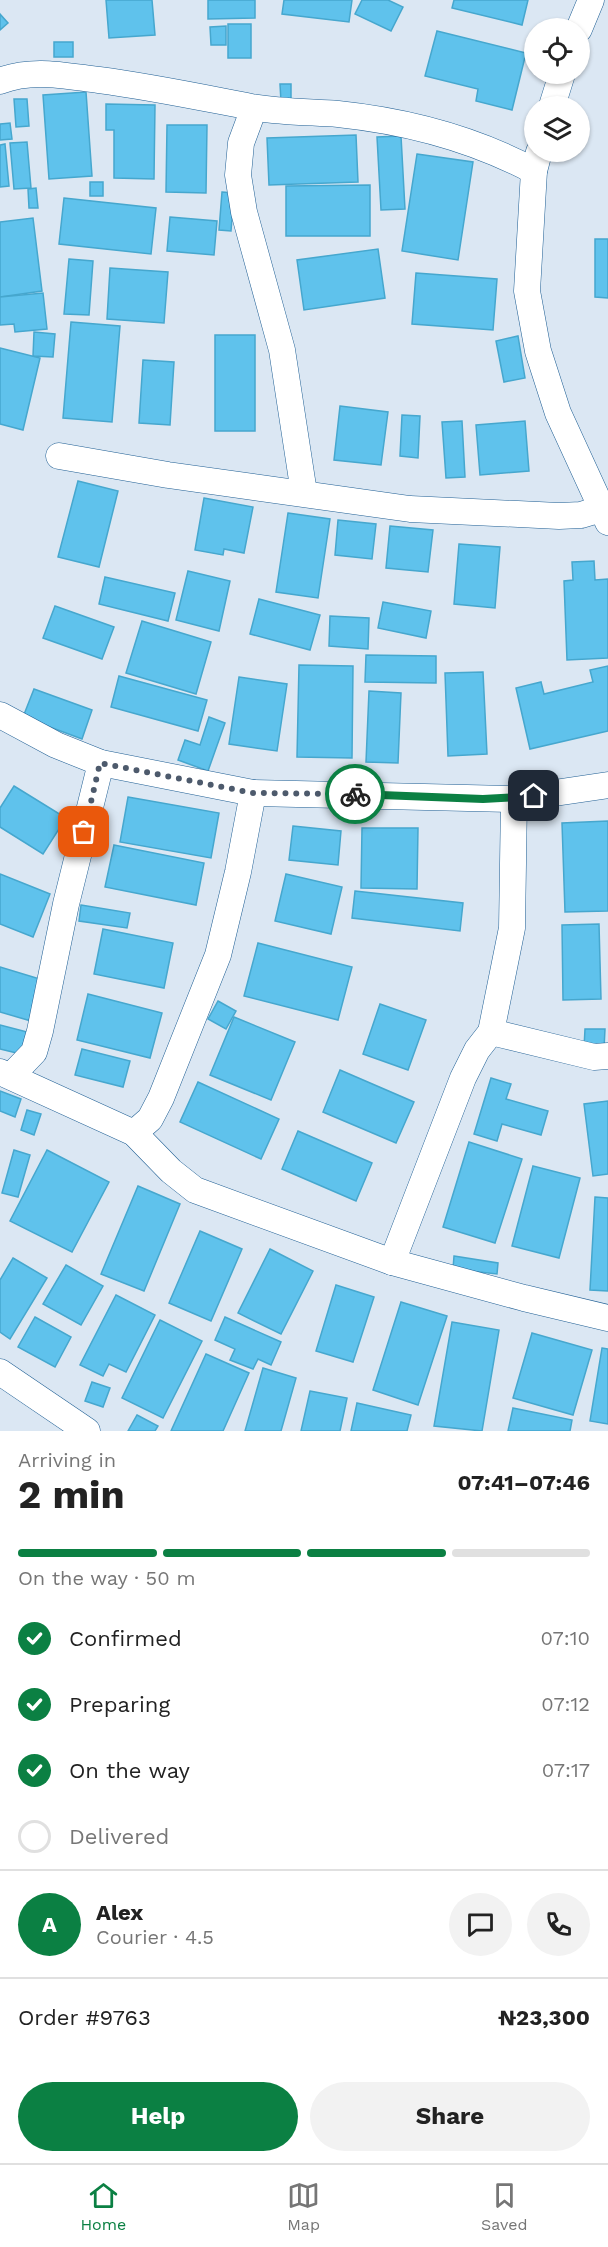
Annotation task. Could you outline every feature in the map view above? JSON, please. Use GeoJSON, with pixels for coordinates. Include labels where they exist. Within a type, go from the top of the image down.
{"type":"FeatureCollection","features":[{"type":"Feature","properties":{"kind":"street"},"geometry":{"type":"LineString","coordinates":[[584,18],[591,0]]}},
{"type":"Feature","properties":{"kind":"street"},"geometry":{"type":"LineString","coordinates":[[0,81],[17,75],[49,74],[172,89],[254,108],[340,114],[454,137],[505,156],[524,159]]}},
{"type":"Feature","properties":{"kind":"street"},"geometry":{"type":"LineString","coordinates":[[254,108],[241,143],[238,175],[244,212],[282,350],[304,493]]}},
{"type":"Feature","properties":{"kind":"street"},"geometry":{"type":"LineString","coordinates":[[59,456],[168,475],[410,509],[489,514],[604,516],[558,413],[538,351],[527,291],[536,162]]}},
{"type":"Feature","properties":{"kind":"street"},"geometry":{"type":"LineString","coordinates":[[0,715],[56,745],[100,763],[253,793],[514,799],[608,785]]}},
{"type":"Feature","properties":{"kind":"street"},"geometry":{"type":"LineString","coordinates":[[100,763],[34,1052],[6,1074],[134,1133],[171,1171],[195,1190],[392,1262],[608,1318]]}},
{"type":"Feature","properties":{"kind":"street"},"geometry":{"type":"LineString","coordinates":[[134,1133],[150,1119],[161,1098],[218,955],[238,872],[253,793]]}},
{"type":"Feature","properties":{"kind":"street"},"geometry":{"type":"LineString","coordinates":[[392,1262],[463,1078],[477,1050],[491,1032],[512,928],[514,799]]}},
{"type":"Feature","properties":{"kind":"street"},"geometry":{"type":"LineString","coordinates":[[491,1032],[594,1057],[608,1056]]}},
{"type":"Feature","properties":{"kind":"street"},"geometry":{"type":"LineString","coordinates":[[0,1372],[87,1431]]}},
{"type":"Feature","properties":{"kind":"building"},"geometry":{"type":"Polygon","coordinates":[[[106,0],[152,0],[155,35],[109,38],[106,0]]]}},
{"type":"Feature","properties":{"kind":"building"},"geometry":{"type":"Polygon","coordinates":[[[208,0],[255,0],[255,18],[208,19],[208,0]]]}},
{"type":"Feature","properties":{"kind":"building"},"geometry":{"type":"Polygon","coordinates":[[[284,0],[352,0],[349,22],[282,14],[284,0]]]}},
{"type":"Feature","properties":{"kind":"building"},"geometry":{"type":"Polygon","coordinates":[[[362,0],[388,0],[403,7],[391,31],[355,14],[362,0]]]}},
{"type":"Feature","properties":{"kind":"building"},"geometry":{"type":"Polygon","coordinates":[[[454,0],[528,0],[522,25],[452,8],[454,0]]]}},
{"type":"Feature","properties":{"kind":"building"},"geometry":{"type":"Polygon","coordinates":[[[0,14],[8,23],[0,30],[0,14]]]}},
{"type":"Feature","properties":{"kind":"building"},"geometry":{"type":"Polygon","coordinates":[[[228,24],[251,24],[251,58],[228,58],[228,24]]]}},
{"type":"Feature","properties":{"kind":"building"},"geometry":{"type":"Polygon","coordinates":[[[226,26],[226,45],[211,45],[210,27],[226,26]]]}},
{"type":"Feature","properties":{"kind":"building"},"geometry":{"type":"Polygon","coordinates":[[[437,31],[524,53],[512,110],[476,101],[478,89],[425,76],[437,31]]]}},
{"type":"Feature","properties":{"kind":"building"},"geometry":{"type":"Polygon","coordinates":[[[54,42],[73,42],[73,57],[54,57],[54,42]]]}},
{"type":"Feature","properties":{"kind":"building"},"geometry":{"type":"Polygon","coordinates":[[[280,84],[291,84],[291,101],[281,102],[280,84]]]}},
{"type":"Feature","properties":{"kind":"building"},"geometry":{"type":"Polygon","coordinates":[[[86,92],[92,176],[49,179],[43,95],[86,92]]]}},
{"type":"Feature","properties":{"kind":"building"},"geometry":{"type":"Polygon","coordinates":[[[14,99],[27,99],[29,126],[16,127],[14,99]]]}},
{"type":"Feature","properties":{"kind":"building"},"geometry":{"type":"Polygon","coordinates":[[[106,104],[155,105],[154,179],[114,178],[114,130],[106,130],[106,104]]]}},
{"type":"Feature","properties":{"kind":"building"},"geometry":{"type":"Polygon","coordinates":[[[10,123],[12,139],[0,140],[0,124],[10,123]]]}},
{"type":"Feature","properties":{"kind":"building"},"geometry":{"type":"Polygon","coordinates":[[[167,125],[207,125],[206,193],[166,192],[167,125]]]}},
{"type":"Feature","properties":{"kind":"building"},"geometry":{"type":"Polygon","coordinates":[[[356,135],[358,182],[269,185],[267,138],[356,135]]]}},
{"type":"Feature","properties":{"kind":"building"},"geometry":{"type":"Polygon","coordinates":[[[401,136],[405,209],[381,210],[377,137],[401,136]]]}},
{"type":"Feature","properties":{"kind":"building"},"geometry":{"type":"Polygon","coordinates":[[[27,142],[31,188],[14,189],[10,143],[27,142]]]}},
{"type":"Feature","properties":{"kind":"building"},"geometry":{"type":"Polygon","coordinates":[[[5,144],[9,186],[0,187],[0,145],[5,144]]]}},
{"type":"Feature","properties":{"kind":"building"},"geometry":{"type":"Polygon","coordinates":[[[417,154],[473,162],[458,260],[402,251],[417,154]]]}},
{"type":"Feature","properties":{"kind":"building"},"geometry":{"type":"Polygon","coordinates":[[[90,182],[103,182],[103,196],[90,196],[90,182]]]}},
{"type":"Feature","properties":{"kind":"building"},"geometry":{"type":"Polygon","coordinates":[[[370,185],[370,236],[286,236],[286,186],[370,185]]]}},
{"type":"Feature","properties":{"kind":"building"},"geometry":{"type":"Polygon","coordinates":[[[36,188],[38,208],[29,208],[28,189],[36,188]]]}},
{"type":"Feature","properties":{"kind":"building"},"geometry":{"type":"Polygon","coordinates":[[[222,192],[234,193],[231,231],[219,230],[222,192]]]}},
{"type":"Feature","properties":{"kind":"building"},"geometry":{"type":"Polygon","coordinates":[[[64,198],[156,208],[151,254],[59,244],[64,198]]]}},
{"type":"Feature","properties":{"kind":"building"},"geometry":{"type":"Polygon","coordinates":[[[170,217],[217,221],[214,255],[167,251],[170,217]]]}},
{"type":"Feature","properties":{"kind":"building"},"geometry":{"type":"Polygon","coordinates":[[[33,218],[42,291],[0,297],[0,222],[33,218]]]}},
{"type":"Feature","properties":{"kind":"building"},"geometry":{"type":"Polygon","coordinates":[[[595,239],[608,239],[608,298],[595,297],[595,239]]]}},
{"type":"Feature","properties":{"kind":"building"},"geometry":{"type":"Polygon","coordinates":[[[378,249],[385,298],[304,310],[297,260],[378,249]]]}},
{"type":"Feature","properties":{"kind":"building"},"geometry":{"type":"Polygon","coordinates":[[[69,259],[93,261],[89,315],[64,314],[69,259]]]}},
{"type":"Feature","properties":{"kind":"building"},"geometry":{"type":"Polygon","coordinates":[[[110,268],[168,272],[164,323],[107,319],[110,268]]]}},
{"type":"Feature","properties":{"kind":"building"},"geometry":{"type":"Polygon","coordinates":[[[416,273],[497,279],[493,330],[412,324],[416,273]]]}},
{"type":"Feature","properties":{"kind":"building"},"geometry":{"type":"Polygon","coordinates":[[[43,293],[47,329],[15,332],[14,324],[0,325],[0,297],[43,293]]]}},
{"type":"Feature","properties":{"kind":"building"},"geometry":{"type":"Polygon","coordinates":[[[71,322],[120,326],[112,422],[63,418],[71,322]]]}},
{"type":"Feature","properties":{"kind":"building"},"geometry":{"type":"Polygon","coordinates":[[[34,332],[55,334],[53,357],[33,356],[34,332]]]}},
{"type":"Feature","properties":{"kind":"building"},"geometry":{"type":"Polygon","coordinates":[[[215,335],[255,335],[255,431],[215,431],[215,335]]]}},
{"type":"Feature","properties":{"kind":"building"},"geometry":{"type":"Polygon","coordinates":[[[518,336],[525,378],[504,382],[496,341],[518,336]]]}},
{"type":"Feature","properties":{"kind":"building"},"geometry":{"type":"Polygon","coordinates":[[[0,348],[40,358],[23,430],[0,424],[0,348]]]}},
{"type":"Feature","properties":{"kind":"building"},"geometry":{"type":"Polygon","coordinates":[[[143,360],[174,362],[170,425],[139,423],[143,360]]]}},
{"type":"Feature","properties":{"kind":"building"},"geometry":{"type":"Polygon","coordinates":[[[340,406],[388,412],[381,465],[334,460],[340,406]]]}},
{"type":"Feature","properties":{"kind":"building"},"geometry":{"type":"Polygon","coordinates":[[[402,415],[420,416],[418,458],[400,456],[402,415]]]}},
{"type":"Feature","properties":{"kind":"building"},"geometry":{"type":"Polygon","coordinates":[[[462,421],[465,477],[446,478],[442,422],[462,421]]]}},
{"type":"Feature","properties":{"kind":"building"},"geometry":{"type":"Polygon","coordinates":[[[525,421],[529,471],[480,475],[476,425],[525,421]]]}},
{"type":"Feature","properties":{"kind":"building"},"geometry":{"type":"Polygon","coordinates":[[[78,481],[118,491],[99,567],[58,557],[78,481]]]}},
{"type":"Feature","properties":{"kind":"building"},"geometry":{"type":"Polygon","coordinates":[[[204,498],[253,507],[244,553],[224,549],[223,555],[195,550],[204,498]]]}},
{"type":"Feature","properties":{"kind":"building"},"geometry":{"type":"Polygon","coordinates":[[[288,513],[330,519],[318,598],[276,592],[288,513]]]}},
{"type":"Feature","properties":{"kind":"building"},"geometry":{"type":"Polygon","coordinates":[[[338,520],[376,524],[372,559],[335,555],[338,520]]]}},
{"type":"Feature","properties":{"kind":"building"},"geometry":{"type":"Polygon","coordinates":[[[390,526],[433,530],[428,572],[386,568],[390,526]]]}},
{"type":"Feature","properties":{"kind":"building"},"geometry":{"type":"Polygon","coordinates":[[[459,544],[500,547],[495,608],[454,604],[459,544]]]}},
{"type":"Feature","properties":{"kind":"building"},"geometry":{"type":"Polygon","coordinates":[[[594,561],[595,580],[608,579],[608,658],[567,660],[564,581],[573,580],[572,562],[594,561]]]}},
{"type":"Feature","properties":{"kind":"building"},"geometry":{"type":"Polygon","coordinates":[[[188,571],[230,581],[219,631],[176,620],[188,571]]]}},
{"type":"Feature","properties":{"kind":"building"},"geometry":{"type":"Polygon","coordinates":[[[105,577],[175,593],[168,621],[99,604],[105,577]]]}},
{"type":"Feature","properties":{"kind":"building"},"geometry":{"type":"Polygon","coordinates":[[[259,599],[320,615],[310,650],[250,634],[259,599]]]}},
{"type":"Feature","properties":{"kind":"building"},"geometry":{"type":"Polygon","coordinates":[[[383,602],[431,611],[426,638],[378,628],[383,602]]]}},
{"type":"Feature","properties":{"kind":"building"},"geometry":{"type":"Polygon","coordinates":[[[55,606],[114,627],[102,659],[43,638],[55,606]]]}},
{"type":"Feature","properties":{"kind":"building"},"geometry":{"type":"Polygon","coordinates":[[[330,616],[369,618],[368,649],[329,646],[330,616]]]}},
{"type":"Feature","properties":{"kind":"building"},"geometry":{"type":"Polygon","coordinates":[[[142,621],[211,642],[196,694],[126,673],[142,621]]]}},
{"type":"Feature","properties":{"kind":"building"},"geometry":{"type":"Polygon","coordinates":[[[366,655],[436,656],[436,683],[365,682],[366,655]]]}},
{"type":"Feature","properties":{"kind":"building"},"geometry":{"type":"Polygon","coordinates":[[[299,665],[353,666],[352,758],[297,757],[299,665]]]}},
{"type":"Feature","properties":{"kind":"building"},"geometry":{"type":"Polygon","coordinates":[[[608,666],[608,731],[530,749],[516,688],[541,682],[544,694],[593,682],[590,670],[608,666]]]}},
{"type":"Feature","properties":{"kind":"building"},"geometry":{"type":"Polygon","coordinates":[[[483,672],[487,754],[448,756],[445,673],[483,672]]]}},
{"type":"Feature","properties":{"kind":"building"},"geometry":{"type":"Polygon","coordinates":[[[119,676],[207,700],[198,731],[111,707],[119,676]]]}},
{"type":"Feature","properties":{"kind":"building"},"geometry":{"type":"Polygon","coordinates":[[[239,677],[287,684],[277,751],[229,744],[239,677]]]}},
{"type":"Feature","properties":{"kind":"building"},"geometry":{"type":"Polygon","coordinates":[[[34,689],[92,710],[82,739],[23,717],[34,689]]]}},
{"type":"Feature","properties":{"kind":"building"},"geometry":{"type":"Polygon","coordinates":[[[369,691],[401,693],[398,763],[366,762],[369,691]]]}},
{"type":"Feature","properties":{"kind":"building"},"geometry":{"type":"Polygon","coordinates":[[[209,717],[225,723],[208,771],[178,760],[185,740],[200,745],[209,717]]]}},
{"type":"Feature","properties":{"kind":"building"},"geometry":{"type":"Polygon","coordinates":[[[14,786],[66,818],[43,854],[0,827],[0,808],[14,786]]]}},
{"type":"Feature","properties":{"kind":"building"},"geometry":{"type":"Polygon","coordinates":[[[128,797],[219,813],[211,858],[120,842],[128,797]]]}},
{"type":"Feature","properties":{"kind":"building"},"geometry":{"type":"Polygon","coordinates":[[[608,821],[608,911],[565,912],[562,823],[608,821]]]}},
{"type":"Feature","properties":{"kind":"building"},"geometry":{"type":"Polygon","coordinates":[[[293,826],[341,831],[338,865],[289,860],[293,826]]]}},
{"type":"Feature","properties":{"kind":"building"},"geometry":{"type":"Polygon","coordinates":[[[362,828],[418,828],[417,889],[361,888],[362,828]]]}},
{"type":"Feature","properties":{"kind":"building"},"geometry":{"type":"Polygon","coordinates":[[[114,845],[204,863],[196,905],[105,887],[114,845]]]}},
{"type":"Feature","properties":{"kind":"building"},"geometry":{"type":"Polygon","coordinates":[[[0,874],[50,894],[33,937],[0,924],[0,874]]]}},
{"type":"Feature","properties":{"kind":"building"},"geometry":{"type":"Polygon","coordinates":[[[286,874],[342,887],[331,934],[275,921],[286,874]]]}},
{"type":"Feature","properties":{"kind":"building"},"geometry":{"type":"Polygon","coordinates":[[[355,891],[463,903],[460,931],[352,918],[355,891]]]}},
{"type":"Feature","properties":{"kind":"building"},"geometry":{"type":"Polygon","coordinates":[[[81,905],[130,913],[127,928],[79,921],[81,905]]]}},
{"type":"Feature","properties":{"kind":"building"},"geometry":{"type":"Polygon","coordinates":[[[599,924],[601,999],[563,1000],[562,925],[599,924]]]}},
{"type":"Feature","properties":{"kind":"building"},"geometry":{"type":"Polygon","coordinates":[[[103,929],[173,943],[164,988],[94,974],[103,929]]]}},
{"type":"Feature","properties":{"kind":"building"},"geometry":{"type":"Polygon","coordinates":[[[258,943],[352,967],[338,1020],[244,996],[258,943]]]}},
{"type":"Feature","properties":{"kind":"building"},"geometry":{"type":"Polygon","coordinates":[[[0,967],[43,980],[31,1021],[0,1012],[0,967]]]}},
{"type":"Feature","properties":{"kind":"building"},"geometry":{"type":"Polygon","coordinates":[[[88,994],[162,1013],[150,1058],[77,1040],[88,994]]]}},
{"type":"Feature","properties":{"kind":"building"},"geometry":{"type":"Polygon","coordinates":[[[218,1001],[236,1011],[226,1029],[208,1019],[218,1001]]]}},
{"type":"Feature","properties":{"kind":"building"},"geometry":{"type":"Polygon","coordinates":[[[380,1004],[426,1020],[408,1070],[363,1054],[380,1004]]]}},
{"type":"Feature","properties":{"kind":"building"},"geometry":{"type":"Polygon","coordinates":[[[234,1017],[295,1042],[271,1100],[210,1075],[234,1017]]]}},
{"type":"Feature","properties":{"kind":"building"},"geometry":{"type":"Polygon","coordinates":[[[0,1025],[31,1033],[25,1055],[0,1049],[0,1025]]]}},
{"type":"Feature","properties":{"kind":"building"},"geometry":{"type":"Polygon","coordinates":[[[585,1029],[605,1029],[604,1049],[584,1048],[585,1029]]]}},
{"type":"Feature","properties":{"kind":"building"},"geometry":{"type":"Polygon","coordinates":[[[82,1049],[130,1061],[123,1087],[75,1075],[82,1049]]]}},
{"type":"Feature","properties":{"kind":"building"},"geometry":{"type":"Polygon","coordinates":[[[340,1070],[414,1102],[396,1143],[323,1112],[340,1070]]]}},
{"type":"Feature","properties":{"kind":"building"},"geometry":{"type":"Polygon","coordinates":[[[491,1078],[511,1084],[506,1099],[548,1111],[541,1135],[502,1124],[497,1141],[474,1134],[491,1078]]]}},
{"type":"Feature","properties":{"kind":"building"},"geometry":{"type":"Polygon","coordinates":[[[198,1082],[279,1119],[261,1159],[180,1122],[198,1082]]]}},
{"type":"Feature","properties":{"kind":"building"},"geometry":{"type":"Polygon","coordinates":[[[0,1091],[21,1099],[15,1117],[0,1111],[0,1091]]]}},
{"type":"Feature","properties":{"kind":"building"},"geometry":{"type":"Polygon","coordinates":[[[608,1101],[608,1174],[593,1176],[584,1104],[608,1101]]]}},
{"type":"Feature","properties":{"kind":"building"},"geometry":{"type":"Polygon","coordinates":[[[27,1110],[41,1114],[34,1135],[21,1130],[27,1110]]]}},
{"type":"Feature","properties":{"kind":"building"},"geometry":{"type":"Polygon","coordinates":[[[298,1131],[372,1163],[356,1201],[282,1169],[298,1131]]]}},
{"type":"Feature","properties":{"kind":"building"},"geometry":{"type":"Polygon","coordinates":[[[469,1142],[522,1159],[495,1243],[443,1227],[469,1142]]]}},
{"type":"Feature","properties":{"kind":"building"},"geometry":{"type":"Polygon","coordinates":[[[14,1150],[30,1155],[18,1197],[2,1193],[14,1150]]]}},
{"type":"Feature","properties":{"kind":"building"},"geometry":{"type":"Polygon","coordinates":[[[47,1150],[109,1182],[72,1252],[10,1221],[47,1150]]]}},
{"type":"Feature","properties":{"kind":"building"},"geometry":{"type":"Polygon","coordinates":[[[533,1166],[580,1178],[559,1258],[512,1246],[533,1166]]]}},
{"type":"Feature","properties":{"kind":"building"},"geometry":{"type":"Polygon","coordinates":[[[138,1186],[180,1204],[144,1291],[101,1274],[138,1186]]]}},
{"type":"Feature","properties":{"kind":"building"},"geometry":{"type":"Polygon","coordinates":[[[595,1197],[608,1198],[608,1291],[590,1290],[595,1197]]]}},
{"type":"Feature","properties":{"kind":"building"},"geometry":{"type":"Polygon","coordinates":[[[200,1231],[242,1249],[211,1321],[169,1303],[200,1231]]]}},
{"type":"Feature","properties":{"kind":"building"},"geometry":{"type":"Polygon","coordinates":[[[270,1249],[313,1271],[281,1334],[238,1313],[270,1249]]]}},
{"type":"Feature","properties":{"kind":"building"},"geometry":{"type":"Polygon","coordinates":[[[454,1256],[498,1263],[497,1274],[453,1269],[454,1256]]]}},
{"type":"Feature","properties":{"kind":"building"},"geometry":{"type":"Polygon","coordinates":[[[13,1258],[47,1278],[10,1339],[0,1332],[0,1280],[13,1258]]]}},
{"type":"Feature","properties":{"kind":"building"},"geometry":{"type":"Polygon","coordinates":[[[66,1265],[103,1286],[81,1325],[43,1304],[66,1265]]]}},
{"type":"Feature","properties":{"kind":"building"},"geometry":{"type":"Polygon","coordinates":[[[336,1285],[374,1297],[353,1362],[316,1351],[336,1285]]]}},
{"type":"Feature","properties":{"kind":"building"},"geometry":{"type":"Polygon","coordinates":[[[116,1295],[155,1315],[126,1372],[109,1364],[103,1376],[80,1365],[116,1295]]]}},
{"type":"Feature","properties":{"kind":"building"},"geometry":{"type":"Polygon","coordinates":[[[401,1302],[447,1316],[418,1405],[373,1390],[401,1302]]]}},
{"type":"Feature","properties":{"kind":"building"},"geometry":{"type":"Polygon","coordinates":[[[35,1317],[71,1337],[55,1367],[18,1347],[35,1317]]]}},
{"type":"Feature","properties":{"kind":"building"},"geometry":{"type":"Polygon","coordinates":[[[225,1317],[281,1342],[271,1365],[258,1359],[253,1369],[230,1360],[235,1349],[215,1340],[225,1317]]]}},
{"type":"Feature","properties":{"kind":"building"},"geometry":{"type":"Polygon","coordinates":[[[160,1320],[202,1341],[163,1418],[122,1398],[160,1320]]]}},
{"type":"Feature","properties":{"kind":"building"},"geometry":{"type":"Polygon","coordinates":[[[452,1322],[499,1330],[482,1431],[434,1426],[452,1322]]]}},
{"type":"Feature","properties":{"kind":"building"},"geometry":{"type":"Polygon","coordinates":[[[532,1333],[592,1350],[573,1415],[513,1398],[532,1333]]]}},
{"type":"Feature","properties":{"kind":"building"},"geometry":{"type":"Polygon","coordinates":[[[602,1348],[608,1349],[608,1424],[590,1421],[602,1348]]]}},
{"type":"Feature","properties":{"kind":"building"},"geometry":{"type":"Polygon","coordinates":[[[206,1354],[249,1373],[223,1431],[171,1431],[206,1354]]]}},
{"type":"Feature","properties":{"kind":"building"},"geometry":{"type":"Polygon","coordinates":[[[263,1368],[296,1378],[281,1431],[245,1431],[263,1368]]]}},
{"type":"Feature","properties":{"kind":"building"},"geometry":{"type":"Polygon","coordinates":[[[92,1382],[110,1388],[103,1407],[85,1401],[92,1382]]]}},
{"type":"Feature","properties":{"kind":"building"},"geometry":{"type":"Polygon","coordinates":[[[310,1391],[347,1398],[340,1431],[301,1431],[310,1391]]]}},
{"type":"Feature","properties":{"kind":"building"},"geometry":{"type":"Polygon","coordinates":[[[357,1403],[411,1415],[407,1431],[351,1431],[357,1403]]]}},
{"type":"Feature","properties":{"kind":"building"},"geometry":{"type":"Polygon","coordinates":[[[513,1408],[572,1420],[570,1431],[508,1431],[513,1408]]]}},
{"type":"Feature","properties":{"kind":"building"},"geometry":{"type":"Polygon","coordinates":[[[137,1415],[158,1426],[155,1431],[128,1431],[137,1415]]]}},
{"type":"Feature","properties":{"kind":"way so far"},"geometry":{"type":"LineString","coordinates":[[84,832],[100,763],[253,793],[355,794]]}},
{"type":"Feature","properties":{"kind":"route"},"geometry":{"type":"LineString","coordinates":[[355,794],[483,799],[514,799],[534,796]]}}]}
